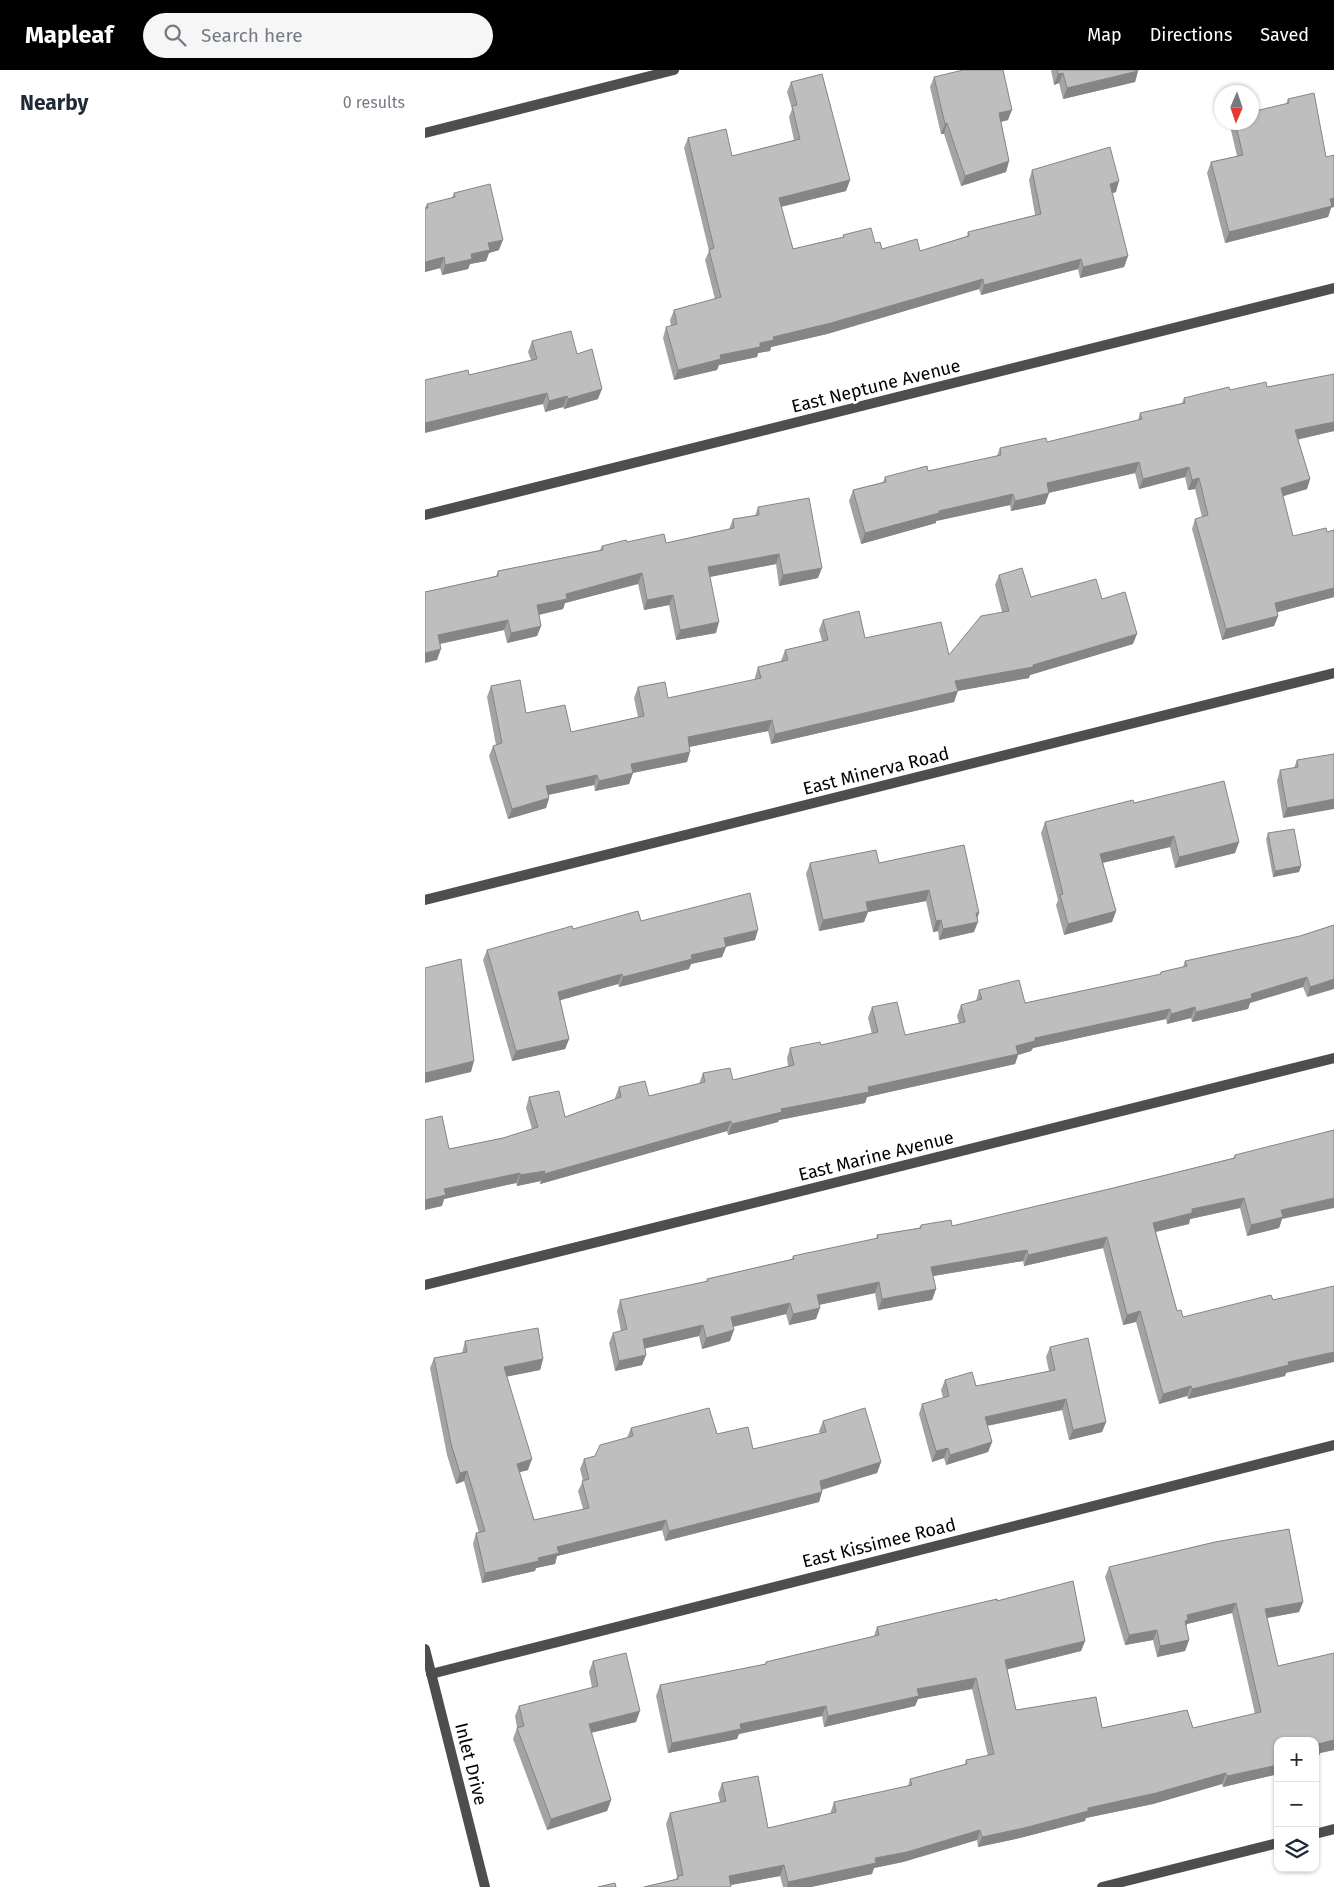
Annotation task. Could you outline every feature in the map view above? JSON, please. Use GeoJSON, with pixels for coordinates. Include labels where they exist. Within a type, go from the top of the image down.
{"type":"FeatureCollection","features":[{"type":"Feature","properties":{"kind":"street"},"geometry":{"type":"LineString","coordinates":[[425,133],[674,70]]}},
{"type":"Feature","properties":{"kind":"street","name":"East Neptune Avenue"},"geometry":{"type":"LineString","coordinates":[[425,515],[1334,288]]}},
{"type":"Feature","properties":{"kind":"street","name":"East Minerva Road"},"geometry":{"type":"LineString","coordinates":[[425,900],[1334,673]]}},
{"type":"Feature","properties":{"kind":"street","name":"East Marine Avenue"},"geometry":{"type":"LineString","coordinates":[[425,1285],[1334,1058]]}},
{"type":"Feature","properties":{"kind":"street","name":"East Kissimee Road"},"geometry":{"type":"LineString","coordinates":[[431,1674],[1334,1445]]}},
{"type":"Feature","properties":{"kind":"street","name":"Inlet Drive"},"geometry":{"type":"LineString","coordinates":[[425,1649],[485,1887]]}},
{"type":"Feature","properties":{"kind":"street"},"geometry":{"type":"LineString","coordinates":[[1319,1833],[1334,1829]]}},
{"type":"Feature","properties":{"kind":"street"},"geometry":{"type":"LineString","coordinates":[[1102,1887],[1274,1844]]}},
{"type":"Feature","properties":{"kind":"building"},"geometry":{"type":"Polygon","coordinates":[[[963,70],[1003,70],[1012,110],[999,113],[1009,161],[965,176],[947,123],[945,124],[934,77],[963,70]]]}},
{"type":"Feature","properties":{"kind":"building"},"geometry":{"type":"Polygon","coordinates":[[[1057,70],[1138,71],[1067,88],[1063,73],[1058,74],[1057,70]]]}},
{"type":"Feature","properties":{"kind":"building"},"geometry":{"type":"Polygon","coordinates":[[[822,74],[850,180],[779,198],[793,249],[844,237],[843,235],[871,228],[875,243],[880,242],[882,249],[917,239],[920,251],[969,236],[968,232],[1041,214],[1032,170],[1110,147],[1119,181],[1110,184],[1128,256],[1083,267],[1081,259],[984,285],[983,279],[831,323],[773,337],[774,340],[760,343],[760,347],[720,355],[721,359],[678,370],[666,327],[677,324],[674,310],[721,297],[709,250],[714,248],[688,138],[726,129],[732,156],[800,139],[792,106],[797,105],[791,82],[822,74]]]}},
{"type":"Feature","properties":{"kind":"building"},"geometry":{"type":"Polygon","coordinates":[[[1314,93],[1326,157],[1334,155],[1334,198],[1330,199],[1332,206],[1229,232],[1211,162],[1243,155],[1237,130],[1259,130],[1259,110],[1289,103],[1288,99],[1314,93]]]}},
{"type":"Feature","properties":{"kind":"building"},"geometry":{"type":"Polygon","coordinates":[[[490,184],[503,240],[488,243],[490,250],[471,254],[472,259],[445,265],[444,257],[425,262],[425,208],[428,208],[427,204],[455,197],[454,193],[490,184]]]}},
{"type":"Feature","properties":{"kind":"building"},"geometry":{"type":"Polygon","coordinates":[[[571,331],[577,354],[592,349],[602,389],[568,399],[567,396],[549,401],[547,393],[425,423],[425,380],[468,370],[469,375],[537,359],[532,341],[571,331]]]}},
{"type":"Feature","properties":{"kind":"building"},"geometry":{"type":"Polygon","coordinates":[[[1334,374],[1334,422],[1295,430],[1310,479],[1281,488],[1293,536],[1326,528],[1327,532],[1334,530],[1334,588],[1275,603],[1278,616],[1226,629],[1195,519],[1208,515],[1199,478],[1192,480],[1189,467],[1143,479],[1139,462],[1047,483],[1049,493],[1015,501],[1013,494],[939,511],[939,513],[865,533],[853,490],[886,482],[885,477],[927,466],[928,471],[1001,455],[1000,448],[1046,438],[1047,442],[1142,419],[1140,413],[1185,403],[1184,398],[1229,387],[1230,390],[1266,382],[1267,387],[1334,374]]]}},
{"type":"Feature","properties":{"kind":"building"},"geometry":{"type":"Polygon","coordinates":[[[809,498],[822,568],[783,575],[779,554],[708,567],[719,622],[680,630],[673,595],[647,600],[642,573],[566,594],[567,599],[537,605],[541,626],[511,633],[508,620],[438,635],[441,649],[425,653],[425,592],[498,576],[498,571],[603,550],[602,546],[626,540],[627,542],[664,534],[666,543],[734,528],[733,519],[759,515],[758,507],[809,498]]]}},
{"type":"Feature","properties":{"kind":"building"},"geometry":{"type":"Polygon","coordinates":[[[1022,568],[1031,597],[1096,579],[1102,599],[1125,592],[1137,634],[1033,665],[1033,667],[955,681],[958,691],[775,734],[772,720],[688,737],[690,752],[631,764],[633,773],[599,781],[597,775],[546,786],[549,798],[512,809],[493,746],[502,743],[491,686],[520,680],[526,713],[565,705],[571,732],[644,716],[638,687],[665,682],[668,698],[761,678],[758,667],[788,660],[785,650],[828,640],[823,620],[859,611],[865,638],[941,622],[949,655],[981,616],[1009,611],[999,575],[1022,568]]]}},
{"type":"Feature","properties":{"kind":"building"},"geometry":{"type":"Polygon","coordinates":[[[1334,754],[1334,799],[1287,808],[1280,770],[1298,767],[1297,760],[1334,754]]]}},
{"type":"Feature","properties":{"kind":"building"},"geometry":{"type":"Polygon","coordinates":[[[1224,781],[1239,842],[1179,857],[1174,836],[1100,854],[1116,911],[1068,924],[1060,895],[1063,894],[1045,822],[1133,800],[1134,803],[1224,781]]]}},
{"type":"Feature","properties":{"kind":"building"},"geometry":{"type":"Polygon","coordinates":[[[1294,829],[1301,866],[1275,871],[1268,833],[1294,829]]]}},
{"type":"Feature","properties":{"kind":"building"},"geometry":{"type":"Polygon","coordinates":[[[964,845],[979,913],[976,913],[978,922],[943,929],[941,920],[936,921],[929,890],[866,902],[868,911],[823,920],[810,863],[876,850],[879,863],[964,845]]]}},
{"type":"Feature","properties":{"kind":"building"},"geometry":{"type":"Polygon","coordinates":[[[750,893],[758,930],[724,938],[726,947],[691,955],[692,959],[623,977],[622,974],[558,992],[569,1039],[516,1051],[487,950],[572,926],[573,929],[638,911],[641,921],[750,893]]]}},
{"type":"Feature","properties":{"kind":"building"},"geometry":{"type":"Polygon","coordinates":[[[1334,925],[1334,979],[1310,987],[1307,977],[1251,994],[1252,998],[1196,1012],[1195,1007],[1171,1014],[1170,1009],[1035,1038],[1035,1041],[1016,1046],[1018,1054],[868,1087],[869,1092],[781,1109],[782,1112],[732,1124],[731,1121],[544,1174],[545,1171],[520,1175],[520,1173],[444,1189],[446,1195],[425,1200],[425,1120],[442,1116],[449,1149],[503,1138],[538,1127],[529,1097],[559,1091],[565,1117],[621,1097],[619,1087],[645,1081],[649,1096],[705,1082],[703,1073],[730,1068],[733,1080],[794,1065],[790,1048],[820,1042],[821,1045],[878,1032],[872,1007],[897,1002],[905,1035],[965,1022],[961,1005],[982,999],[979,990],[1019,980],[1025,1003],[1161,974],[1161,972],[1187,966],[1185,961],[1300,936],[1334,925]]]}},
{"type":"Feature","properties":{"kind":"building"},"geometry":{"type":"Polygon","coordinates":[[[461,959],[474,1061],[425,1073],[425,968],[461,959]]]}},
{"type":"Feature","properties":{"kind":"building"},"geometry":{"type":"Polygon","coordinates":[[[1334,1130],[1334,1198],[1281,1210],[1283,1217],[1251,1225],[1244,1198],[1192,1209],[1192,1213],[1153,1223],[1177,1311],[1181,1310],[1183,1317],[1271,1295],[1273,1300],[1334,1286],[1334,1352],[1288,1362],[1289,1365],[1192,1389],[1191,1386],[1163,1394],[1140,1311],[1127,1315],[1107,1237],[1028,1255],[1027,1250],[931,1267],[936,1289],[882,1299],[879,1282],[817,1295],[820,1308],[793,1314],[790,1303],[731,1317],[734,1330],[706,1338],[703,1325],[643,1339],[646,1355],[619,1361],[613,1333],[627,1329],[620,1300],[708,1281],[707,1279],[794,1259],[793,1256],[878,1238],[877,1235],[921,1228],[921,1225],[951,1220],[952,1226],[1109,1189],[1235,1158],[1235,1155],[1334,1130]]]}},
{"type":"Feature","properties":{"kind":"building"},"geometry":{"type":"Polygon","coordinates":[[[538,1328],[543,1359],[504,1367],[532,1459],[517,1464],[534,1520],[589,1508],[582,1481],[589,1479],[584,1459],[595,1456],[600,1445],[633,1436],[631,1428],[709,1408],[717,1434],[748,1427],[753,1449],[826,1432],[823,1421],[865,1408],[881,1462],[820,1481],[822,1492],[669,1531],[666,1520],[557,1547],[559,1553],[538,1558],[539,1561],[485,1573],[476,1533],[485,1531],[467,1471],[460,1473],[451,1444],[434,1358],[467,1352],[465,1341],[538,1328]]]}},
{"type":"Feature","properties":{"kind":"building"},"geometry":{"type":"Polygon","coordinates":[[[1088,1338],[1106,1422],[1073,1430],[1066,1399],[985,1417],[992,1442],[950,1455],[948,1448],[936,1451],[922,1404],[949,1396],[945,1380],[972,1372],[976,1386],[1055,1370],[1050,1347],[1088,1338]]]}},
{"type":"Feature","properties":{"kind":"building"},"geometry":{"type":"Polygon","coordinates":[[[1289,1529],[1303,1602],[1265,1609],[1278,1666],[1334,1653],[1334,1740],[1319,1744],[1319,1737],[1274,1737],[1274,1766],[1227,1776],[1226,1773],[1156,1793],[1088,1808],[1088,1811],[1024,1828],[982,1837],[980,1830],[907,1852],[875,1858],[876,1863],[788,1882],[784,1865],[729,1876],[731,1887],[644,1887],[678,1879],[678,1876],[683,1875],[670,1813],[726,1801],[722,1783],[758,1776],[768,1828],[836,1812],[834,1802],[912,1785],[910,1779],[967,1764],[966,1760],[994,1754],[976,1678],[917,1689],[919,1696],[828,1716],[826,1706],[740,1724],[741,1729],[672,1743],[660,1685],[766,1664],[766,1662],[879,1635],[877,1627],[997,1599],[997,1601],[1073,1581],[1085,1641],[1005,1660],[1016,1710],[1096,1697],[1102,1728],[1187,1710],[1193,1728],[1261,1712],[1236,1603],[1187,1615],[1188,1620],[1185,1621],[1189,1640],[1160,1646],[1157,1630],[1129,1635],[1109,1567],[1215,1542],[1289,1529]]]}},
{"type":"Feature","properties":{"kind":"building"},"geometry":{"type":"Polygon","coordinates":[[[626,1653],[640,1711],[589,1724],[611,1800],[551,1819],[517,1728],[524,1726],[519,1706],[598,1686],[593,1661],[626,1653]]]}},
{"type":"Feature","properties":{"kind":"building"},"geometry":{"type":"Polygon","coordinates":[[[615,1883],[616,1887],[598,1887],[615,1883]]]}}]}
